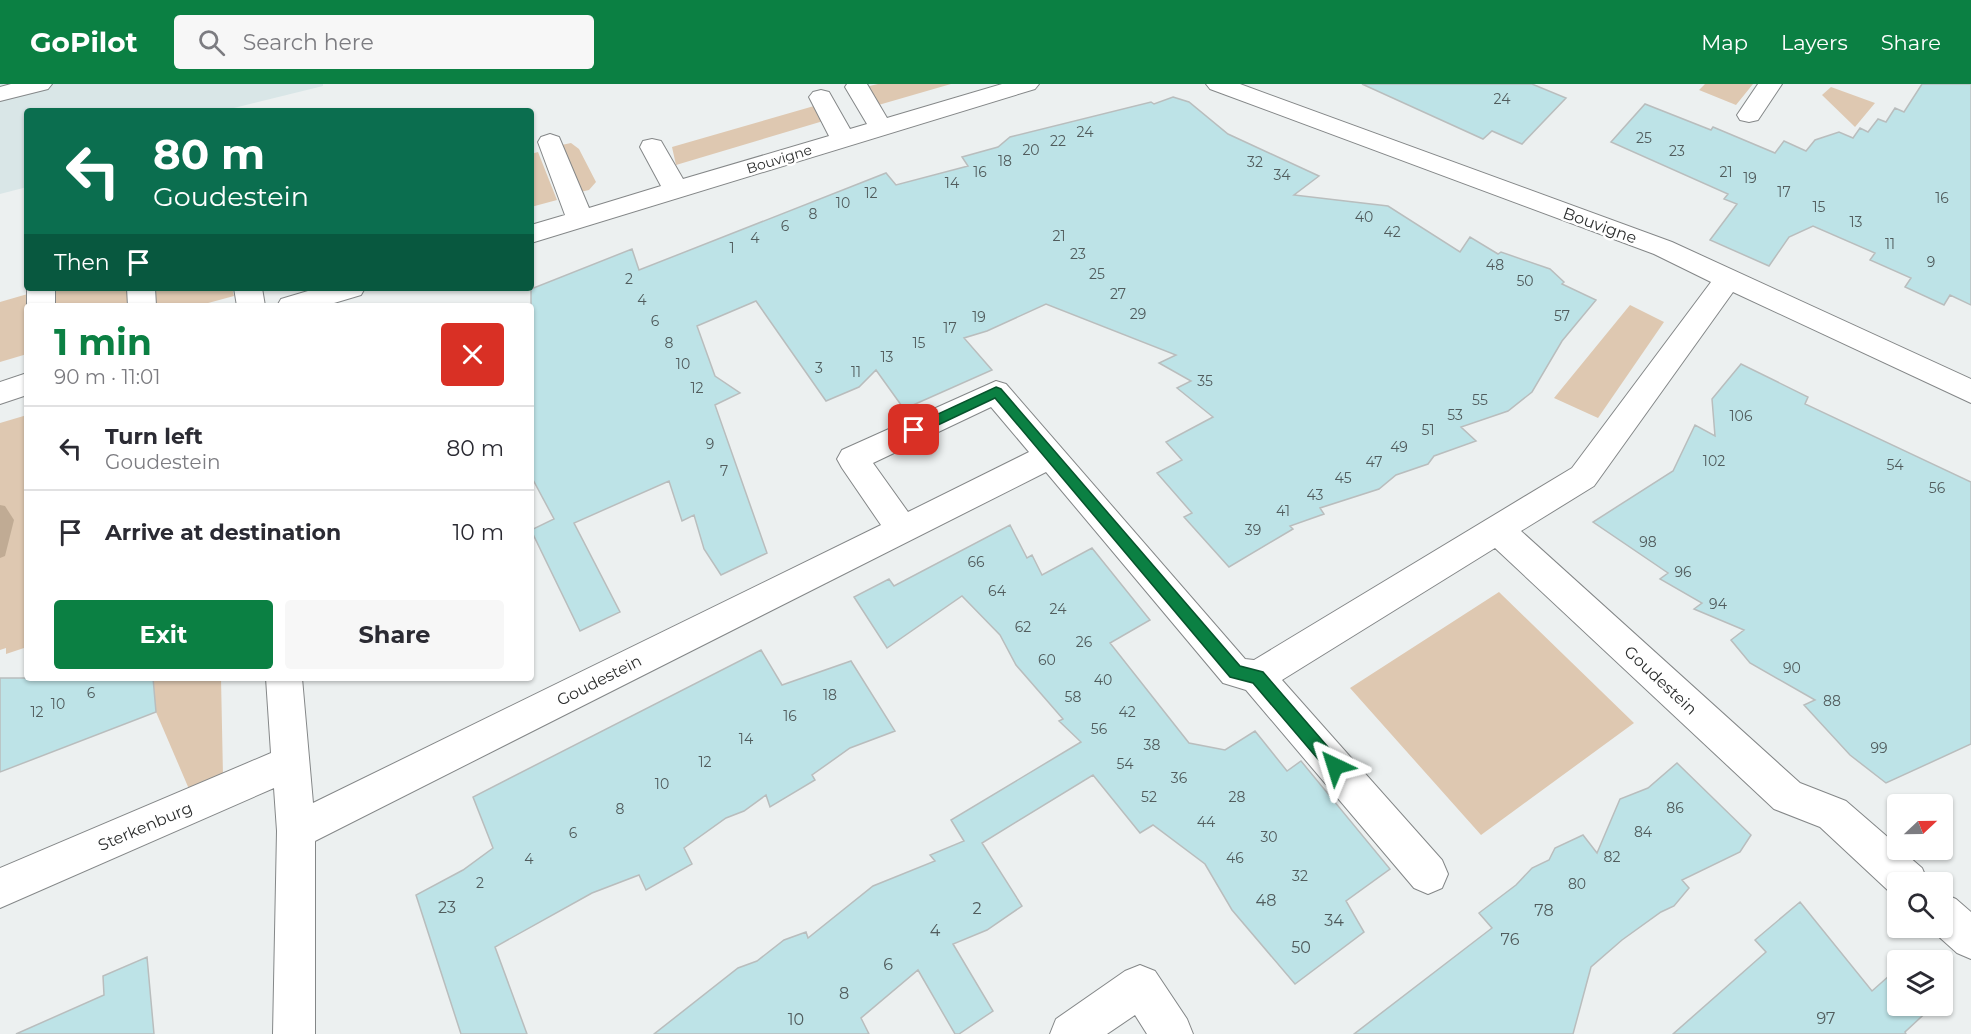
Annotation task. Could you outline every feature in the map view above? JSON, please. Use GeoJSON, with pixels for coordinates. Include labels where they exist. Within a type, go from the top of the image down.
{"type":"FeatureCollection","features":[{"type":"Feature","properties":{"kind":"street"},"geometry":{"type":"LineString","coordinates":[[0,94],[40,84]]}},
{"type":"Feature","properties":{"kind":"street","name":"Bouvigne"},"geometry":{"type":"LineString","coordinates":[[1218,84],[1664,248],[1971,392]]}},
{"type":"Feature","properties":{"kind":"street"},"geometry":{"type":"LineString","coordinates":[[1749,115],[1770,84]]}},
{"type":"Feature","properties":{"kind":"street","name":"Bouvigne"},"geometry":{"type":"LineString","coordinates":[[534,233],[1016,86]]}},
{"type":"Feature","properties":{"kind":"street"},"geometry":{"type":"LineString","coordinates":[[857,87],[881,128]]}},
{"type":"Feature","properties":{"kind":"street"},"geometry":{"type":"LineString","coordinates":[[821,97],[843,139]]}},
{"type":"Feature","properties":{"kind":"street"},"geometry":{"type":"LineString","coordinates":[[550,142],[580,219]]}},
{"type":"Feature","properties":{"kind":"street"},"geometry":{"type":"LineString","coordinates":[[652,147],[676,190]]}},
{"type":"Feature","properties":{"kind":"street"},"geometry":{"type":"LineString","coordinates":[[1257,677],[1583,477],[1729,278]]}},
{"type":"Feature","properties":{"kind":"street"},"geometry":{"type":"LineString","coordinates":[[301,303],[341,291]]}},
{"type":"Feature","properties":{"kind":"street"},"geometry":{"type":"LineString","coordinates":[[0,393],[24,385]]}},
{"type":"Feature","properties":{"kind":"street"},"geometry":{"type":"LineString","coordinates":[[902,529],[853,459],[996,392],[1235,672],[1257,677],[1428,874]]}},
{"type":"Feature","properties":{"kind":"street","name":"Goudestein"},"geometry":{"type":"LineString","coordinates":[[296,831],[1050,456]]}},
{"type":"Feature","properties":{"kind":"street","name":"Goudestein"},"geometry":{"type":"LineString","coordinates":[[1498,530],[1787,796],[1833,814],[1897,872]]}},
{"type":"Feature","properties":{"kind":"street"},"geometry":{"type":"LineString","coordinates":[[284,681],[296,831],[294,1034]]}},
{"type":"Feature","properties":{"kind":"street","name":"Sterkenburg"},"geometry":{"type":"LineString","coordinates":[[0,888],[290,763]]}},
{"type":"Feature","properties":{"kind":"street"},"geometry":{"type":"LineString","coordinates":[[1953,923],[1971,939]]}},
{"type":"Feature","properties":{"kind":"street"},"geometry":{"type":"LineString","coordinates":[[1071,1034],[1140,986],[1172,1034]]}},
{"type":"Feature","properties":{"kind":"shaded area"},"geometry":{"type":"Polygon","coordinates":[[[0,84],[323,84],[323,86],[234,108],[24,108],[24,188],[0,194],[0,84]]]}},
{"type":"Feature","properties":{"kind":"shaded area"},"geometry":{"type":"Polygon","coordinates":[[[878,84],[951,84],[875,106],[865,87],[878,84]]]}},
{"type":"Feature","properties":{"kind":"shaded area"},"geometry":{"type":"Polygon","coordinates":[[[1705,84],[1753,84],[1736,105],[1699,90],[1705,84]]]}},
{"type":"Feature","properties":{"kind":"shaded area"},"geometry":{"type":"Polygon","coordinates":[[[1831,87],[1875,103],[1855,127],[1822,95],[1831,87]]]}},
{"type":"Feature","properties":{"kind":"shaded area"},"geometry":{"type":"Polygon","coordinates":[[[821,104],[830,119],[676,165],[672,147],[821,104]]]}},
{"type":"Feature","properties":{"kind":"shaded area"},"geometry":{"type":"Polygon","coordinates":[[[571,143],[579,149],[596,182],[589,190],[576,193],[557,146],[571,143]]]}},
{"type":"Feature","properties":{"kind":"shaded area"},"geometry":{"type":"Polygon","coordinates":[[[538,152],[557,200],[534,206],[534,153],[538,152]]]}},
{"type":"Feature","properties":{"kind":"shaded area"},"geometry":{"type":"Polygon","coordinates":[[[54,291],[133,291],[134,303],[55,303],[54,291]]]}},
{"type":"Feature","properties":{"kind":"shaded area"},"geometry":{"type":"Polygon","coordinates":[[[154,291],[233,291],[234,296],[208,303],[155,303],[154,291]]]}},
{"type":"Feature","properties":{"kind":"shaded area"},"geometry":{"type":"Polygon","coordinates":[[[31,293],[28,303],[24,303],[24,355],[0,362],[0,302],[31,293]]]}},
{"type":"Feature","properties":{"kind":"shaded area"},"geometry":{"type":"Polygon","coordinates":[[[1630,305],[1664,322],[1598,418],[1554,398],[1630,305]]]}},
{"type":"Feature","properties":{"kind":"shaded area"},"geometry":{"type":"Polygon","coordinates":[[[24,416],[24,648],[6,654],[6,648],[0,650],[0,423],[24,416]]]}},
{"type":"Feature","properties":{"kind":"shaded area"},"geometry":{"type":"Polygon","coordinates":[[[0,505],[5,506],[14,520],[5,556],[0,558],[0,505]]]}},
{"type":"Feature","properties":{"kind":"shaded area"},"geometry":{"type":"Polygon","coordinates":[[[1499,592],[1634,723],[1481,835],[1350,688],[1499,592]]]}},
{"type":"Feature","properties":{"kind":"shaded area"},"geometry":{"type":"Polygon","coordinates":[[[153,681],[221,681],[223,776],[189,789],[156,712],[153,681]]]}},
{"type":"Feature","properties":{"kind":"building"},"geometry":{"type":"Polygon","coordinates":[[[1362,84],[1532,84],[1566,98],[1522,144],[1492,131],[1483,139],[1362,84]]]}},
{"type":"Feature","properties":{"kind":"building"},"geometry":{"type":"Polygon","coordinates":[[[1922,84],[1971,84],[1971,305],[1950,295],[1944,305],[1905,287],[1911,278],[1870,260],[1875,253],[1813,226],[1789,237],[1769,266],[1710,240],[1737,204],[1724,199],[1728,194],[1611,142],[1645,104],[1711,130],[1713,127],[1775,153],[1784,141],[1806,151],[1815,140],[1839,132],[1853,138],[1860,128],[1868,132],[1878,119],[1886,122],[1895,108],[1904,112],[1922,84]]]}},
{"type":"Feature","properties":{"kind":"building"},"geometry":{"type":"Polygon","coordinates":[[[1173,97],[1189,102],[1228,134],[1319,176],[1294,195],[1388,206],[1460,252],[1470,237],[1498,254],[1501,252],[1550,269],[1564,282],[1562,284],[1596,300],[1562,341],[1532,392],[1508,411],[1461,427],[1476,441],[1434,456],[1428,464],[1396,475],[1379,489],[1320,508],[1324,514],[1290,526],[1293,529],[1229,567],[1184,517],[1192,513],[1157,473],[1182,460],[1166,442],[1213,417],[1177,388],[1191,381],[1159,363],[1176,355],[1046,304],[987,331],[964,338],[992,370],[904,409],[876,370],[859,387],[826,401],[756,301],[697,326],[715,376],[740,393],[715,405],[767,553],[721,575],[704,549],[694,515],[682,521],[669,481],[574,523],[620,612],[580,631],[534,536],[534,529],[554,519],[534,482],[534,303],[531,303],[531,291],[534,291],[534,288],[632,249],[639,270],[886,173],[896,185],[968,166],[962,157],[998,147],[1010,137],[1151,102],[1154,104],[1173,97]]]}},
{"type":"Feature","properties":{"kind":"building"},"geometry":{"type":"Polygon","coordinates":[[[1741,364],[1808,397],[1805,404],[1971,482],[1971,744],[1886,783],[1850,755],[1804,705],[1815,700],[1750,663],[1731,640],[1744,630],[1694,609],[1702,603],[1660,579],[1668,573],[1593,522],[1673,471],[1695,425],[1715,436],[1712,399],[1741,364]]]}},
{"type":"Feature","properties":{"kind":"building"},"geometry":{"type":"Polygon","coordinates":[[[1010,525],[1027,558],[1032,555],[1042,575],[1092,548],[1150,620],[1110,643],[1189,743],[1225,750],[1255,731],[1287,771],[1301,761],[1390,869],[1346,901],[1364,932],[1295,984],[1232,910],[1205,864],[1153,825],[1140,833],[1093,775],[982,843],[1022,906],[987,930],[953,944],[993,1011],[959,1034],[955,1034],[918,970],[861,1018],[869,1034],[654,1034],[738,968],[757,961],[784,940],[806,932],[808,938],[873,886],[935,861],[930,855],[964,841],[951,820],[1081,742],[1059,721],[1063,719],[1016,665],[1000,635],[962,596],[887,648],[854,597],[889,579],[894,586],[1010,525]]]}},
{"type":"Feature","properties":{"kind":"building"},"geometry":{"type":"Polygon","coordinates":[[[761,650],[782,685],[851,661],[895,731],[850,748],[812,775],[815,780],[770,807],[766,795],[744,811],[726,818],[684,848],[692,864],[646,890],[639,875],[592,893],[495,947],[527,1034],[461,1034],[416,895],[463,870],[493,848],[473,797],[761,650]]]}},
{"type":"Feature","properties":{"kind":"building"},"geometry":{"type":"Polygon","coordinates":[[[0,678],[24,678],[24,681],[153,681],[156,712],[0,772],[0,678]]]}},
{"type":"Feature","properties":{"kind":"building"},"geometry":{"type":"Polygon","coordinates":[[[1677,763],[1751,835],[1740,852],[1682,880],[1689,888],[1674,906],[1661,912],[1622,940],[1591,967],[1573,1034],[1354,1034],[1492,928],[1479,913],[1516,885],[1532,868],[1549,860],[1555,848],[1583,835],[1597,853],[1620,799],[1648,788],[1677,763]]]}},
{"type":"Feature","properties":{"kind":"building"},"geometry":{"type":"Polygon","coordinates":[[[1800,902],[1872,991],[1887,978],[1887,1016],[1922,1016],[1905,1032],[1906,1034],[1673,1034],[1766,952],[1755,940],[1800,902]]]}},
{"type":"Feature","properties":{"kind":"building"},"geometry":{"type":"Polygon","coordinates":[[[147,957],[154,1034],[16,1034],[104,995],[103,976],[147,957]]]}},
{"type":"Feature","properties":{"kind":"route"},"geometry":{"type":"LineString","coordinates":[[914,430],[996,392],[1235,672],[1257,677],[1335,766]]}}]}
